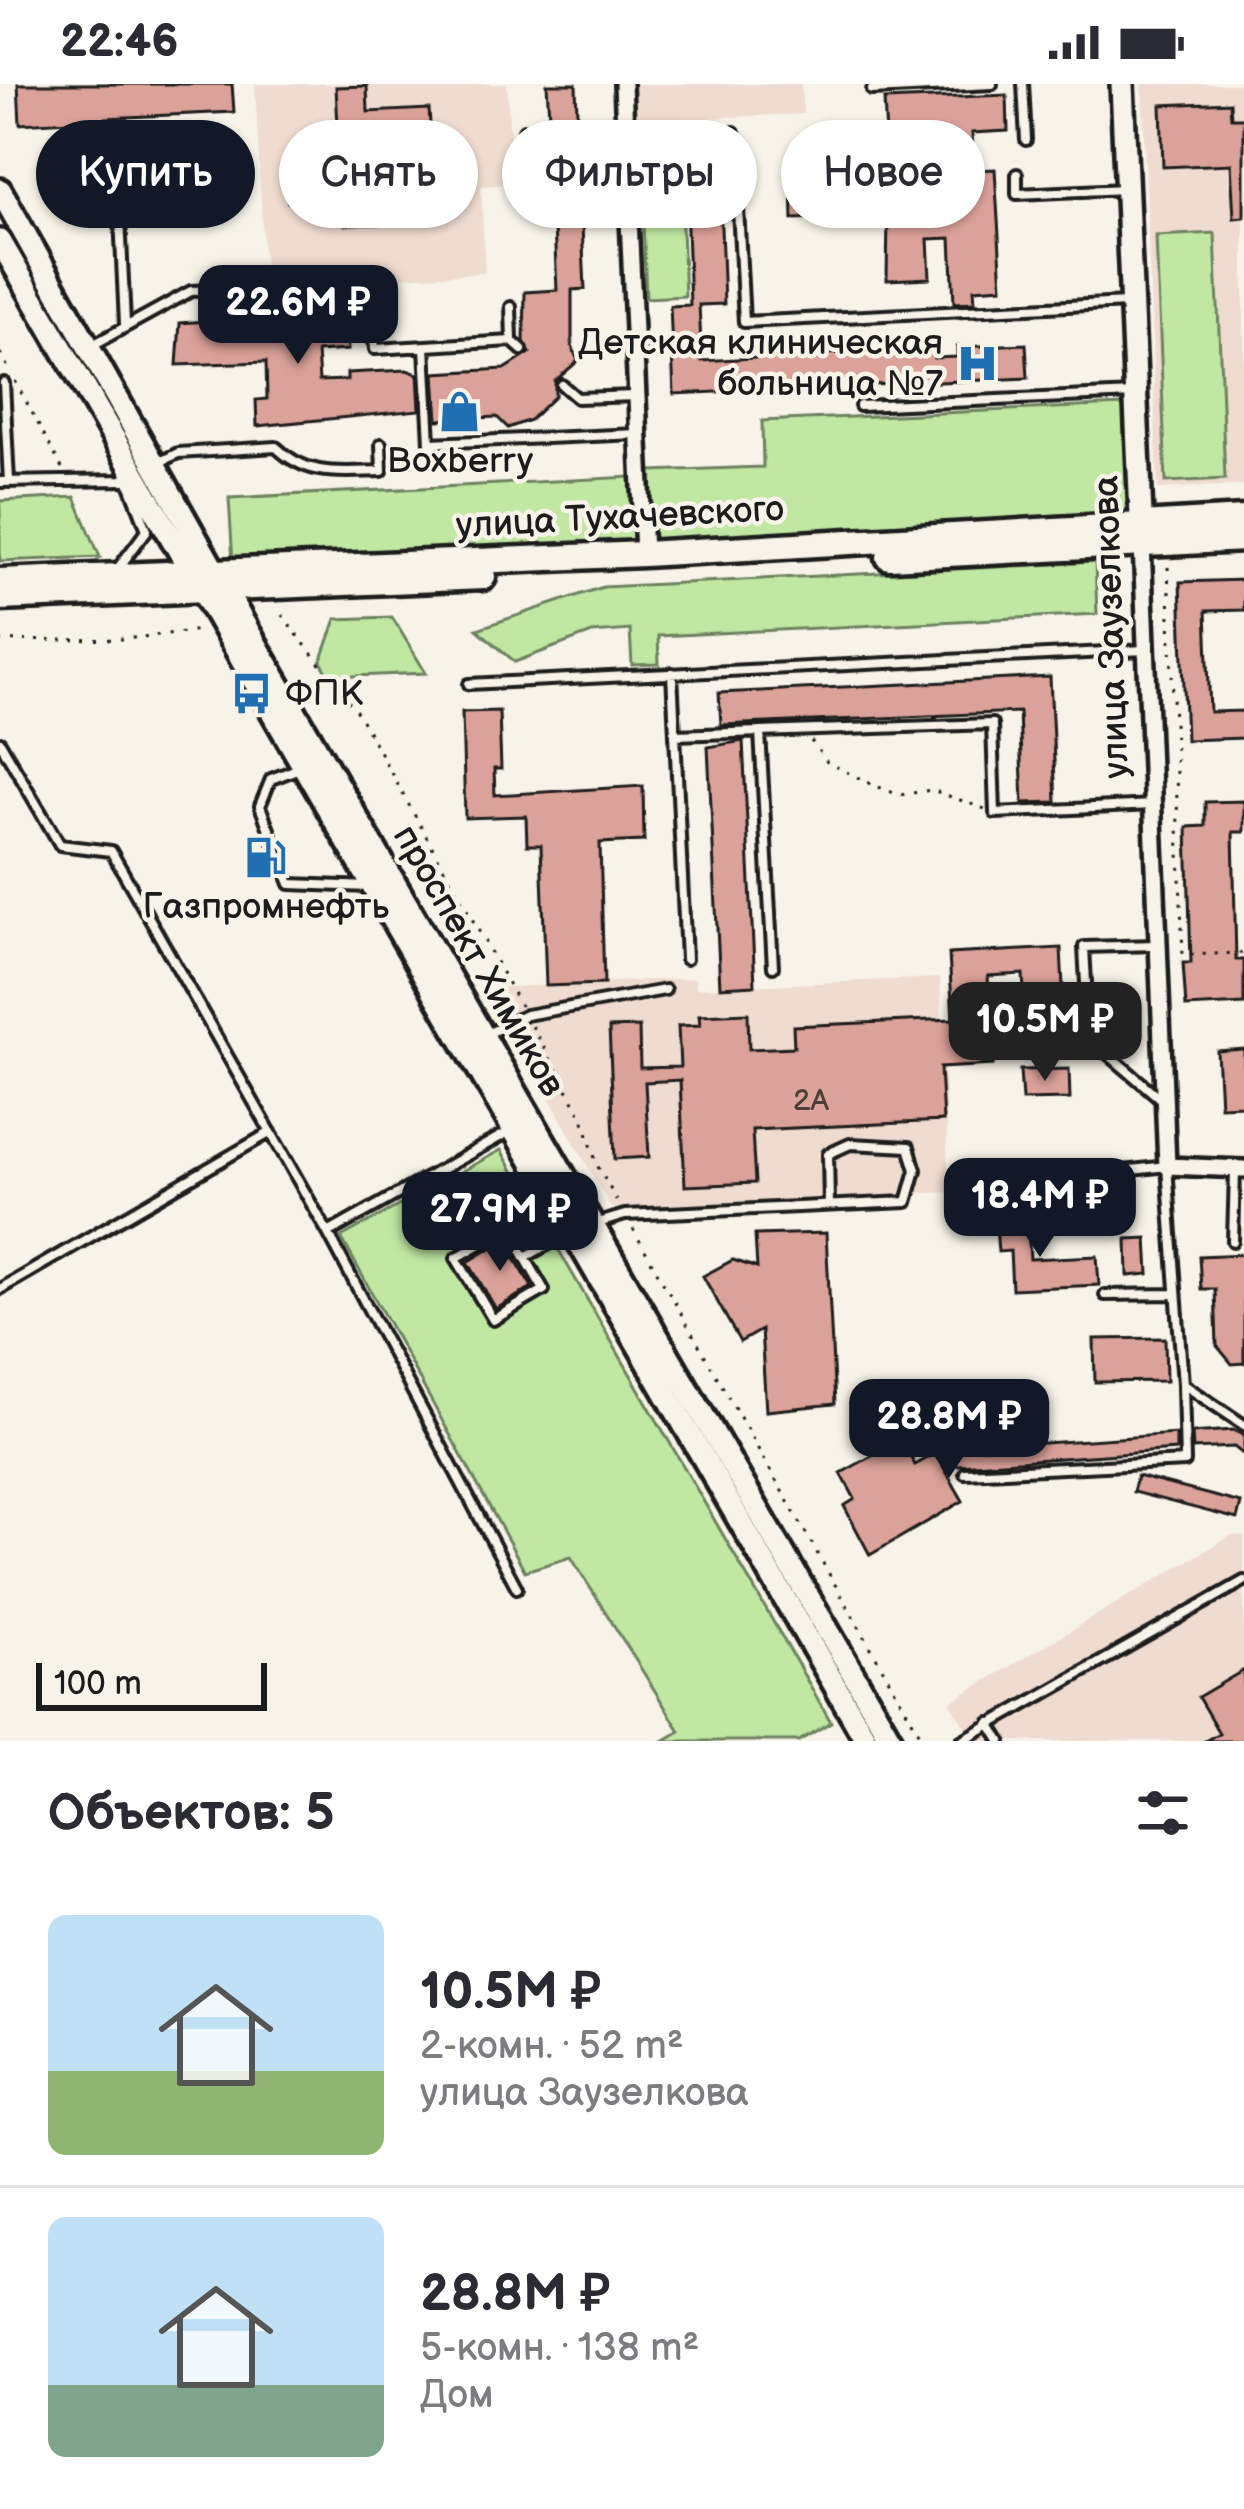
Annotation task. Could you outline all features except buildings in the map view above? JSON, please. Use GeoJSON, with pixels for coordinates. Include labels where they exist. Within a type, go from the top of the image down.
{"type":"FeatureCollection","features":[{"type":"Feature","properties":{"kind":"main road","name":"улица Заузелкова"},"geometry":{"type":"LineString","coordinates":[[1122,84],[1142,534]]}},
{"type":"Feature","properties":{"kind":"main road","name":"проспект Химиков"},"geometry":{"type":"LineString","coordinates":[[0,190],[188,525],[207,582],[303,766],[523,1124],[867,1741]]}},
{"type":"Feature","properties":{"kind":"main road"},"geometry":{"type":"LineString","coordinates":[[0,241],[125,469],[207,582]]}},
{"type":"Feature","properties":{"kind":"main road","name":"улица Тухачевского"},"geometry":{"type":"LineString","coordinates":[[0,581],[108,577],[207,582],[1142,534],[1244,519]]}},
{"type":"Feature","properties":{"kind":"main road","name":"улица Тухачевского"},"geometry":{"type":"LineString","coordinates":[[0,598],[644,554],[1142,534],[1244,539]]}},
{"type":"Feature","properties":{"kind":"main road","name":"проспект Химиков"},"geometry":{"type":"LineString","coordinates":[[207,582],[483,1035],[523,1124]]}},
{"type":"Feature","properties":{"kind":"main road","name":"проспект Химиков"},"geometry":{"type":"LineString","coordinates":[[583,1228],[892,1741]]}},
{"type":"Feature","properties":{"kind":"street"},"geometry":{"type":"LineString","coordinates":[[622,84],[624,120]]}},
{"type":"Feature","properties":{"kind":"street"},"geometry":{"type":"LineString","coordinates":[[629,228],[644,554]]}},
{"type":"Feature","properties":{"kind":"street","name":"улица Заузелкова"},"geometry":{"type":"LineString","coordinates":[[1142,534],[1167,1166]]}},
{"type":"Feature","properties":{"kind":"street"},"geometry":{"type":"LineString","coordinates":[[1167,1166],[1240,1169]]}},
{"type":"Feature","properties":{"kind":"lane"},"geometry":{"type":"LineString","coordinates":[[872,90],[992,84]]}},
{"type":"Feature","properties":{"kind":"lane"},"geometry":{"type":"LineString","coordinates":[[1023,84],[1026,140]]}},
{"type":"Feature","properties":{"kind":"lane"},"geometry":{"type":"LineString","coordinates":[[1017,175],[1017,194],[1126,189]]}},
{"type":"Feature","properties":{"kind":"lane"},"geometry":{"type":"LineString","coordinates":[[121,228],[125,324]]}},
{"type":"Feature","properties":{"kind":"lane"},"geometry":{"type":"LineString","coordinates":[[739,228],[744,322],[1130,303]]}},
{"type":"Feature","properties":{"kind":"lane"},"geometry":{"type":"LineString","coordinates":[[88,348],[191,291],[367,284],[375,349],[512,341],[522,350]]}},
{"type":"Feature","properties":{"kind":"lane"},"geometry":{"type":"LineString","coordinates":[[511,307],[512,341]]}},
{"type":"Feature","properties":{"kind":"lane"},"geometry":{"type":"LineString","coordinates":[[425,347],[430,443],[638,434]]}},
{"type":"Feature","properties":{"kind":"lane"},"geometry":{"type":"LineString","coordinates":[[4,383],[5,482],[70,481],[125,469],[144,511],[147,530],[135,553],[108,577]]}},
{"type":"Feature","properties":{"kind":"lane"},"geometry":{"type":"LineString","coordinates":[[562,385],[577,398],[636,396]]}},
{"type":"Feature","properties":{"kind":"lane"},"geometry":{"type":"LineString","coordinates":[[860,406],[1135,394]]}},
{"type":"Feature","properties":{"kind":"lane"},"geometry":{"type":"LineString","coordinates":[[154,465],[178,453],[276,447],[292,463],[318,473],[382,471],[381,444]]}},
{"type":"Feature","properties":{"kind":"lane"},"geometry":{"type":"LineString","coordinates":[[469,684],[1146,650]]}},
{"type":"Feature","properties":{"kind":"lane"},"geometry":{"type":"LineString","coordinates":[[673,673],[686,959]]}},
{"type":"Feature","properties":{"kind":"lane"},"geometry":{"type":"LineString","coordinates":[[675,735],[992,724],[995,812],[1153,805]]}},
{"type":"Feature","properties":{"kind":"lane"},"geometry":{"type":"LineString","coordinates":[[760,732],[773,968]]}},
{"type":"Feature","properties":{"kind":"lane"},"geometry":{"type":"LineString","coordinates":[[0,742],[60,845],[111,851],[328,1233],[518,1588]]}},
{"type":"Feature","properties":{"kind":"lane"},"geometry":{"type":"LineString","coordinates":[[303,766],[271,779],[260,806],[290,884],[374,887]]}},
{"type":"Feature","properties":{"kind":"lane"},"geometry":{"type":"LineString","coordinates":[[1158,945],[1084,947],[1089,1038],[1165,1103]]}},
{"type":"Feature","properties":{"kind":"lane"},"geometry":{"type":"LineString","coordinates":[[483,1035],[526,1015],[664,990]]}},
{"type":"Feature","properties":{"kind":"lane"},"geometry":{"type":"LineString","coordinates":[[328,1233],[523,1124]]}},
{"type":"Feature","properties":{"kind":"lane"},"geometry":{"type":"LineString","coordinates":[[0,1289],[271,1132]]}},
{"type":"Feature","properties":{"kind":"lane"},"geometry":{"type":"LineString","coordinates":[[525,1257],[583,1228],[625,1215],[907,1202],[916,1170],[909,1147],[850,1144],[828,1154],[829,1205]]}},
{"type":"Feature","properties":{"kind":"lane"},"geometry":{"type":"LineString","coordinates":[[965,1473],[1185,1462],[1167,1166],[1052,1179],[1009,1195]]}},
{"type":"Feature","properties":{"kind":"lane"},"geometry":{"type":"LineString","coordinates":[[1233,1241],[1240,1169]]}},
{"type":"Feature","properties":{"kind":"lane"},"geometry":{"type":"LineString","coordinates":[[508,1228],[525,1257],[544,1291],[493,1320],[456,1258],[508,1228]]}},
{"type":"Feature","properties":{"kind":"lane"},"geometry":{"type":"LineString","coordinates":[[1105,1295],[1174,1294]]}},
{"type":"Feature","properties":{"kind":"lane"},"geometry":{"type":"LineString","coordinates":[[1183,1384],[1244,1425]]}},
{"type":"Feature","properties":{"kind":"lane"},"geometry":{"type":"LineString","coordinates":[[966,1738],[1244,1581]]}},
{"type":"Feature","properties":{"kind":"lane"},"geometry":{"type":"LineString","coordinates":[[991,1723],[1001,1741]]}},
{"type":"Feature","properties":{"kind":"path"},"geometry":{"type":"LineString","coordinates":[[0,353],[70,481]]}},
{"type":"Feature","properties":{"kind":"path"},"geometry":{"type":"LineString","coordinates":[[1168,567],[1183,955],[1244,953]]}},
{"type":"Feature","properties":{"kind":"path"},"geometry":{"type":"LineString","coordinates":[[282,615],[336,688]]}},
{"type":"Feature","properties":{"kind":"path"},"geometry":{"type":"LineString","coordinates":[[0,641],[125,639],[210,628]]}},
{"type":"Feature","properties":{"kind":"path"},"geometry":{"type":"LineString","coordinates":[[803,731],[827,762],[871,784],[899,795],[932,790],[995,812]]}},
{"type":"Feature","properties":{"kind":"shaded area"},"geometry":{"type":"Polygon","coordinates":[[[255,84],[507,84],[502,185],[481,186],[485,273],[265,283],[255,84]]]}},
{"type":"Feature","properties":{"kind":"shaded area"},"geometry":{"type":"Polygon","coordinates":[[[635,84],[801,84],[803,114],[636,120],[635,84]]]}},
{"type":"Feature","properties":{"kind":"shaded area"},"geometry":{"type":"Polygon","coordinates":[[[1142,84],[1244,84],[1244,485],[1158,489],[1142,84]]]}},
{"type":"Feature","properties":{"kind":"shaded area"},"geometry":{"type":"Polygon","coordinates":[[[695,978],[696,988],[940,978],[949,1192],[611,1208],[488,988],[695,978]]]}},
{"type":"Feature","properties":{"kind":"shaded area"},"geometry":{"type":"Polygon","coordinates":[[[1232,1535],[1244,1536],[1244,1741],[974,1741],[950,1702],[1232,1535]]]}},
{"type":"Feature","properties":{"kind":"green space"},"geometry":{"type":"Polygon","coordinates":[[[643,228],[682,228],[685,296],[646,298],[643,228]]]}},
{"type":"Feature","properties":{"kind":"green space"},"geometry":{"type":"Polygon","coordinates":[[[1215,233],[1225,479],[1166,482],[1156,236],[1215,233]]]}},
{"type":"Feature","properties":{"kind":"green space"},"geometry":{"type":"Polygon","coordinates":[[[1124,405],[1129,521],[654,542],[651,471],[763,467],[762,421],[1124,405]]]}},
{"type":"Feature","properties":{"kind":"green space"},"geometry":{"type":"Polygon","coordinates":[[[631,477],[634,541],[233,563],[229,498],[631,477]]]}},
{"type":"Feature","properties":{"kind":"green space"},"geometry":{"type":"Polygon","coordinates":[[[75,497],[100,557],[0,561],[0,501],[75,497]]]}},
{"type":"Feature","properties":{"kind":"green space"},"geometry":{"type":"Polygon","coordinates":[[[1095,562],[1097,614],[658,636],[659,664],[632,665],[630,630],[592,633],[515,662],[477,629],[603,587],[1095,562]]]}},
{"type":"Feature","properties":{"kind":"green space"},"geometry":{"type":"Polygon","coordinates":[[[392,617],[426,673],[330,677],[321,662],[336,619],[392,617]]]}},
{"type":"Feature","properties":{"kind":"green space"},"geometry":{"type":"Polygon","coordinates":[[[501,1150],[831,1722],[799,1741],[663,1741],[680,1731],[571,1557],[525,1571],[341,1237],[501,1150]]]}},
{"type":"Feature","properties":{"kind":"place","name":"Детская клиническая больница №7"},"geometry":{"type":"Point","coordinates":[977,364]}},
{"type":"Feature","properties":{"kind":"place","name":"Boxberry"},"geometry":{"type":"Point","coordinates":[460,411]}},
{"type":"Feature","properties":{"kind":"place","name":"ФПК"},"geometry":{"type":"Point","coordinates":[251,694]}},
{"type":"Feature","properties":{"kind":"place","name":"Газпромнефть"},"geometry":{"type":"Point","coordinates":[266,857]}}]}
